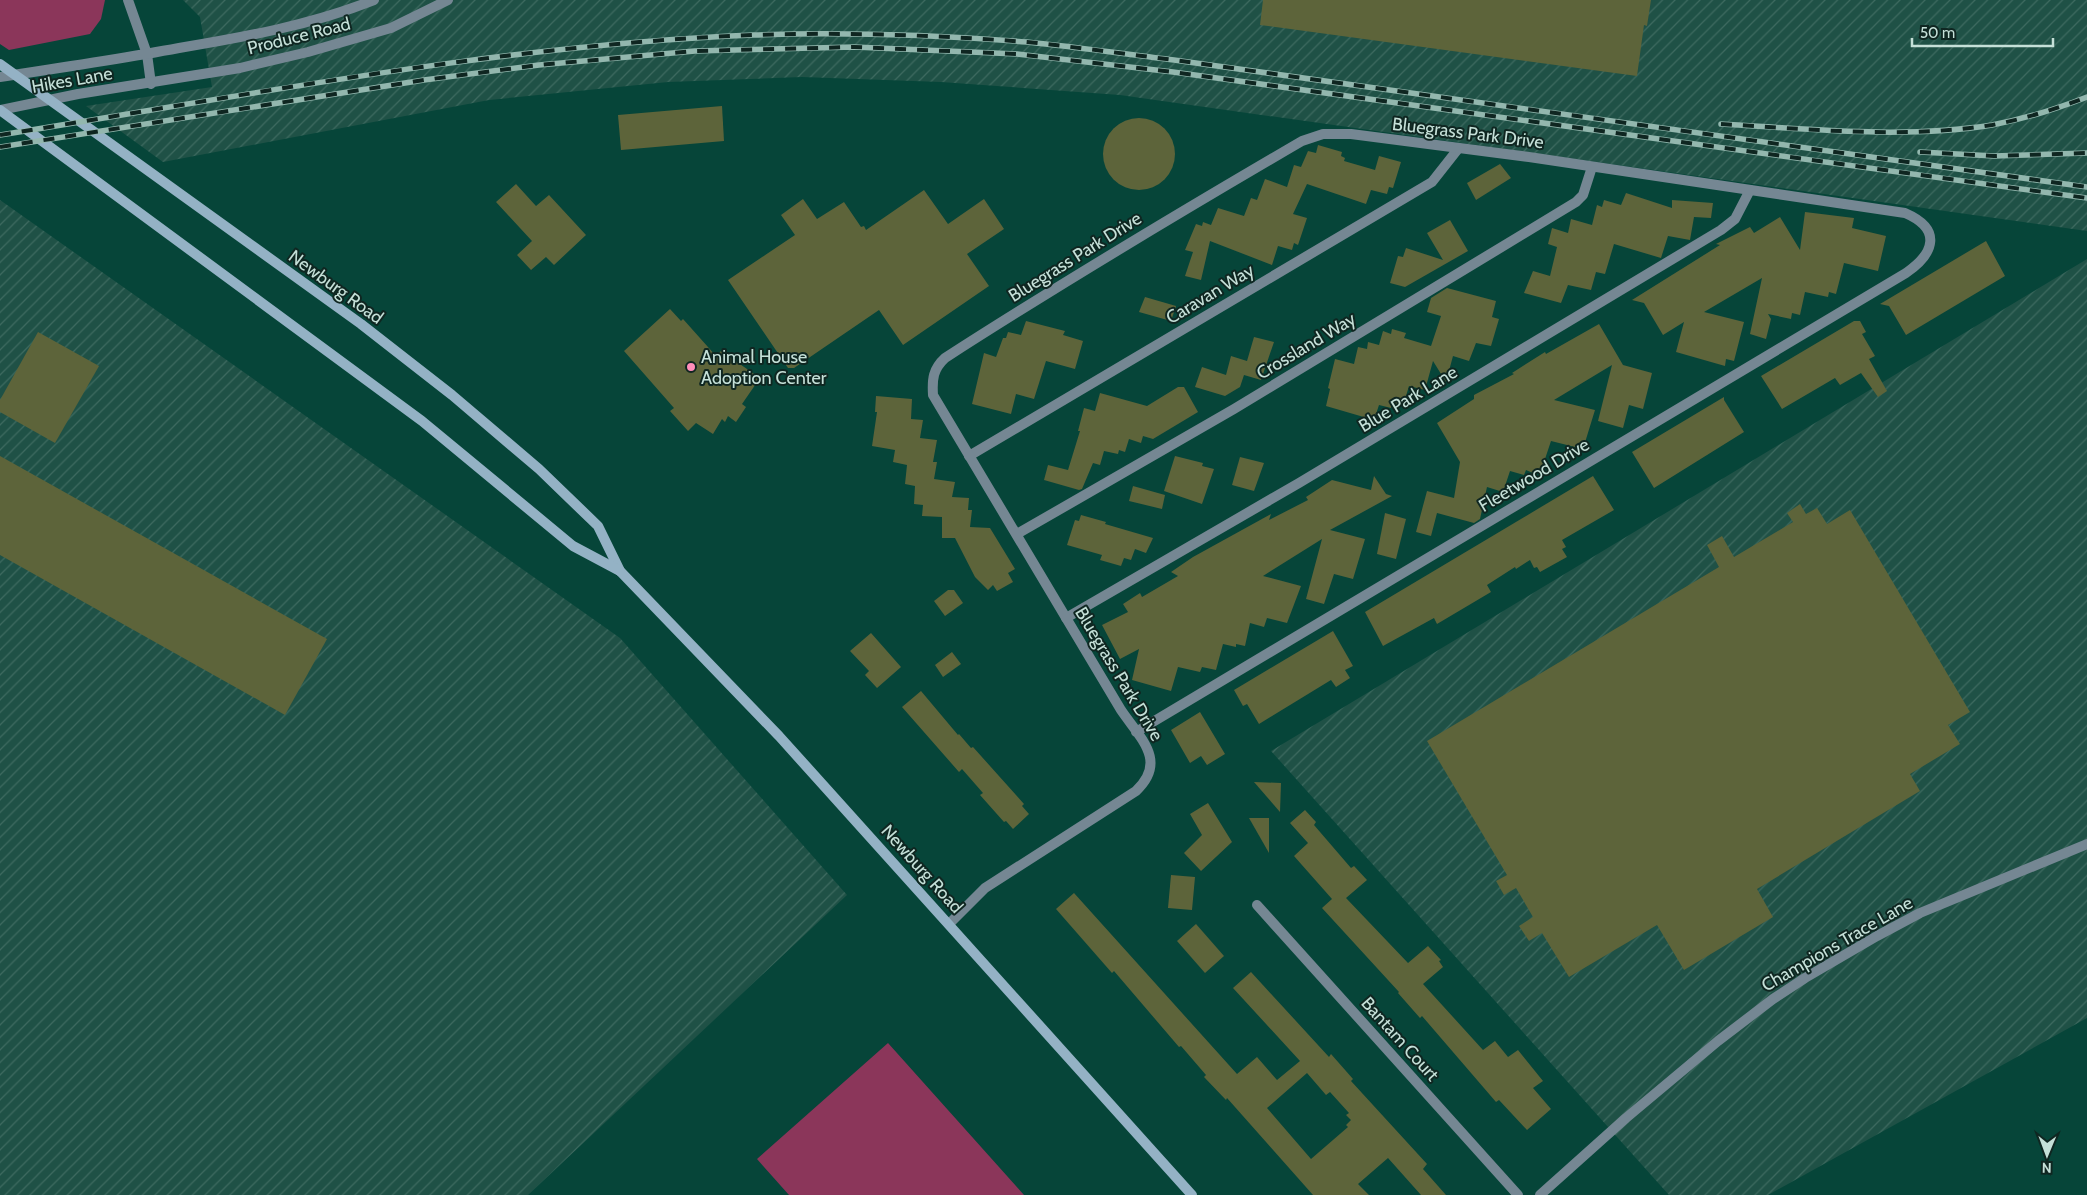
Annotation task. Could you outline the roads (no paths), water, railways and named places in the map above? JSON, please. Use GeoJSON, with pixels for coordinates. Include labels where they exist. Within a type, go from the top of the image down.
{"type":"FeatureCollection","features":[{"type":"Feature","properties":{"kind":"main road","name":"Newburg Road"},"geometry":{"type":"LineString","coordinates":[[0,64],[361,324],[452,395],[539,469],[598,526],[620,571]]}},
{"type":"Feature","properties":{"kind":"main road","name":"Newburg Road"},"geometry":{"type":"LineString","coordinates":[[0,110],[422,421],[573,546],[620,571],[780,736],[1192,1195]]}},
{"type":"Feature","properties":{"kind":"street"},"geometry":{"type":"LineString","coordinates":[[128,0],[147,54],[150,84]]}},
{"type":"Feature","properties":{"kind":"street","name":"Produce Road"},"geometry":{"type":"LineString","coordinates":[[147,54],[252,35],[314,21],[345,12],[374,0]]}},
{"type":"Feature","properties":{"kind":"street","name":"Produce Road"},"geometry":{"type":"LineString","coordinates":[[150,84],[240,68],[308,52],[391,28],[448,0]]}},
{"type":"Feature","properties":{"kind":"street","name":"Hikes Lane"},"geometry":{"type":"LineString","coordinates":[[0,78],[147,54]]}},
{"type":"Feature","properties":{"kind":"street","name":"Hikes Lane"},"geometry":{"type":"LineString","coordinates":[[0,110],[78,94],[150,84]]}},
{"type":"Feature","properties":{"kind":"street","name":"Bluegrass Park Drive"},"geometry":{"type":"LineString","coordinates":[[949,924],[985,888],[1136,791],[1146,782],[1150,772],[1150,759],[1147,747],[1066,618],[934,395],[932,381],[934,372],[946,358],[1054,288],[1195,203],[1302,141],[1323,134],[1351,134],[1905,213],[1917,219],[1930,234]]}},
{"type":"Feature","properties":{"kind":"street","name":"Caravan Way"},"geometry":{"type":"LineString","coordinates":[[969,456],[1432,182],[1458,149]]}},
{"type":"Feature","properties":{"kind":"street","name":"Crossland Way"},"geometry":{"type":"LineString","coordinates":[[1017,534],[1234,409],[1576,202],[1583,195],[1592,167]]}},
{"type":"Feature","properties":{"kind":"street","name":"Blue Park Lane"},"geometry":{"type":"LineString","coordinates":[[1066,618],[1299,483],[1721,230],[1735,219],[1750,190]]}},
{"type":"Feature","properties":{"kind":"street","name":"Fleetwood Drive"},"geometry":{"type":"LineString","coordinates":[[1136,732],[1918,265],[1926,255],[1931,240],[1930,234]]}},
{"type":"Feature","properties":{"kind":"street","name":"Champions Trace Lane"},"geometry":{"type":"LineString","coordinates":[[1540,1195],[1626,1118],[1712,1046],[1773,999],[1805,978],[1920,913],[2087,844]]}},
{"type":"Feature","properties":{"kind":"street","name":"Bantam Court"},"geometry":{"type":"LineString","coordinates":[[1257,905],[1518,1195]]}},
{"type":"Feature","properties":{"kind":"railway"},"geometry":{"type":"LineString","coordinates":[[0,135],[281,88],[469,60],[564,49],[753,35],[890,35],[1027,42],[1174,60],[2087,187]]}},
{"type":"Feature","properties":{"kind":"railway"},"geometry":{"type":"LineString","coordinates":[[0,147],[424,80],[539,65],[695,51],[854,47],[1017,54],[1173,72],[2087,198]]}},
{"type":"Feature","properties":{"kind":"railway"},"geometry":{"type":"LineString","coordinates":[[1721,124],[1856,132],[1959,129],[2016,120],[2052,110],[2087,97]]}},
{"type":"Feature","properties":{"kind":"railway"},"geometry":{"type":"LineString","coordinates":[[1920,152],[1994,156],[2087,153]]}},
{"type":"Feature","properties":{"kind":"place","name":"Animal House Adoption Center"},"geometry":{"type":"Point","coordinates":[691,367]}}]}
